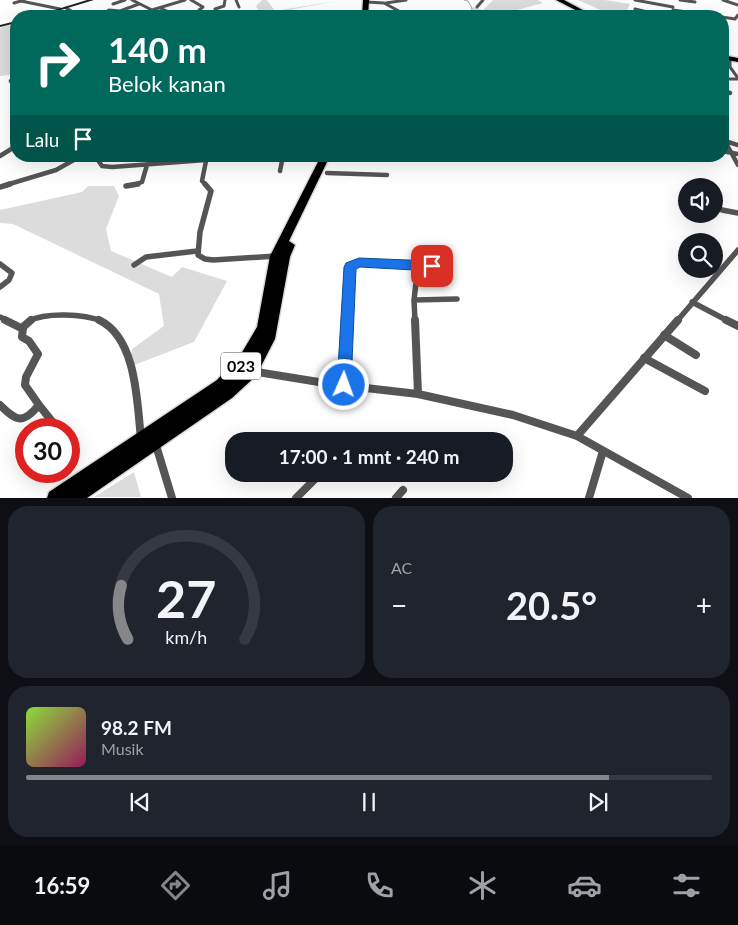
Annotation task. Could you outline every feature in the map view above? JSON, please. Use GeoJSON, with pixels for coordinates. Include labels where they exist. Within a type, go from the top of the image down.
{"type":"FeatureCollection","features":[{"type":"Feature","properties":{"kind":"highway"},"geometry":{"type":"LineString","coordinates":[[559,0],[578,10]]}},
{"type":"Feature","properties":{"kind":"highway","name":"023"},"geometry":{"type":"LineString","coordinates":[[148,441],[227,393],[251,371],[268,339],[284,257],[295,226],[324,162]]}},
{"type":"Feature","properties":{"kind":"highway","name":"023"},"geometry":{"type":"LineString","coordinates":[[55,498],[78,490],[148,441],[222,386],[246,359],[263,328],[276,256],[326,173],[331,162]]}},
{"type":"Feature","properties":{"kind":"street"},"geometry":{"type":"LineString","coordinates":[[14,2],[23,0],[68,10]]}},
{"type":"Feature","properties":{"kind":"street"},"geometry":{"type":"LineString","coordinates":[[56,10],[88,0]]}},
{"type":"Feature","properties":{"kind":"street"},"geometry":{"type":"LineString","coordinates":[[113,4],[124,0]]}},
{"type":"Feature","properties":{"kind":"street"},"geometry":{"type":"LineString","coordinates":[[132,0],[152,10],[185,0]]}},
{"type":"Feature","properties":{"kind":"street"},"geometry":{"type":"LineString","coordinates":[[191,0],[202,7],[199,10]]}},
{"type":"Feature","properties":{"kind":"street"},"geometry":{"type":"LineString","coordinates":[[214,10],[224,6],[225,0]]}},
{"type":"Feature","properties":{"kind":"street"},"geometry":{"type":"LineString","coordinates":[[236,0],[239,7]]}},
{"type":"Feature","properties":{"kind":"street"},"geometry":{"type":"LineString","coordinates":[[379,3],[396,0]]}},
{"type":"Feature","properties":{"kind":"street"},"geometry":{"type":"LineString","coordinates":[[365,1],[384,3],[406,0]]}},
{"type":"Feature","properties":{"kind":"street"},"geometry":{"type":"LineString","coordinates":[[477,7],[482,0]]}},
{"type":"Feature","properties":{"kind":"street"},"geometry":{"type":"LineString","coordinates":[[635,0],[679,10]]}},
{"type":"Feature","properties":{"kind":"street"},"geometry":{"type":"LineString","coordinates":[[673,0],[673,9]]}},
{"type":"Feature","properties":{"kind":"street"},"geometry":{"type":"LineString","coordinates":[[680,0],[695,2]]}},
{"type":"Feature","properties":{"kind":"street"},"geometry":{"type":"LineString","coordinates":[[723,0],[738,5]]}},
{"type":"Feature","properties":{"kind":"street"},"geometry":{"type":"LineString","coordinates":[[122,10],[140,3]]}},
{"type":"Feature","properties":{"kind":"street"},"geometry":{"type":"LineString","coordinates":[[384,3],[397,10]]}},
{"type":"Feature","properties":{"kind":"street"},"geometry":{"type":"LineString","coordinates":[[160,8],[164,10]]}},
{"type":"Feature","properties":{"kind":"street"},"geometry":{"type":"LineString","coordinates":[[730,59],[730,67],[738,79]]}},
{"type":"Feature","properties":{"kind":"street"},"geometry":{"type":"LineString","coordinates":[[729,148],[738,165]]}},
{"type":"Feature","properties":{"kind":"street"},"geometry":{"type":"LineString","coordinates":[[729,152],[738,154]]}},
{"type":"Feature","properties":{"kind":"street"},"geometry":{"type":"LineString","coordinates":[[0,187],[56,170],[71,162]]}},
{"type":"Feature","properties":{"kind":"street"},"geometry":{"type":"LineString","coordinates":[[99,162],[102,166],[106,167],[172,162]]}},
{"type":"Feature","properties":{"kind":"street"},"geometry":{"type":"LineString","coordinates":[[205,162],[202,181],[211,191],[197,251],[201,257],[213,260],[276,256]]}},
{"type":"Feature","properties":{"kind":"street"},"geometry":{"type":"LineString","coordinates":[[280,171],[282,162]]}},
{"type":"Feature","properties":{"kind":"street"},"geometry":{"type":"LineString","coordinates":[[126,186],[135,186],[142,182],[147,165]]}},
{"type":"Feature","properties":{"kind":"street"},"geometry":{"type":"LineString","coordinates":[[326,173],[387,175]]}},
{"type":"Feature","properties":{"kind":"street"},"geometry":{"type":"LineString","coordinates":[[723,210],[738,213]]}},
{"type":"Feature","properties":{"kind":"street"},"geometry":{"type":"LineString","coordinates":[[577,436],[738,250]]}},
{"type":"Feature","properties":{"kind":"street"},"geometry":{"type":"LineString","coordinates":[[134,265],[146,257],[197,251]]}},
{"type":"Feature","properties":{"kind":"street"},"geometry":{"type":"LineString","coordinates":[[344,385],[350,267],[359,262],[447,268]]}},
{"type":"Feature","properties":{"kind":"street"},"geometry":{"type":"LineString","coordinates":[[0,264],[12,272],[9,280],[0,287]]}},
{"type":"Feature","properties":{"kind":"street"},"geometry":{"type":"LineString","coordinates":[[418,265],[414,300],[418,394]]}},
{"type":"Feature","properties":{"kind":"street"},"geometry":{"type":"LineString","coordinates":[[414,300],[457,300]]}},
{"type":"Feature","properties":{"kind":"street"},"geometry":{"type":"LineString","coordinates":[[692,302],[738,326]]}},
{"type":"Feature","properties":{"kind":"street"},"geometry":{"type":"LineString","coordinates":[[49,418],[25,385],[25,381],[38,354],[22,337],[23,330],[30,321],[47,315],[101,320],[109,324],[120,336],[128,352],[148,441],[172,498]]}},
{"type":"Feature","properties":{"kind":"street"},"geometry":{"type":"LineString","coordinates":[[0,317],[23,330]]}},
{"type":"Feature","properties":{"kind":"street"},"geometry":{"type":"LineString","coordinates":[[664,335],[696,355]]}},
{"type":"Feature","properties":{"kind":"street"},"geometry":{"type":"LineString","coordinates":[[644,358],[705,391]]}},
{"type":"Feature","properties":{"kind":"street"},"geometry":{"type":"LineString","coordinates":[[251,371],[418,394],[513,416],[577,436],[688,498]]}},
{"type":"Feature","properties":{"kind":"street"},"geometry":{"type":"LineString","coordinates":[[0,405],[9,414],[18,419],[29,417],[39,405]]}},
{"type":"Feature","properties":{"kind":"street"},"geometry":{"type":"LineString","coordinates":[[589,498],[603,450]]}},
{"type":"Feature","properties":{"kind":"street"},"geometry":{"type":"LineString","coordinates":[[296,498],[312,482]]}},
{"type":"Feature","properties":{"kind":"street"},"geometry":{"type":"LineString","coordinates":[[396,498],[403,490]]}},
{"type":"Feature","properties":{"kind":"shaded area"},"geometry":{"type":"Polygon","coordinates":[[[262,0],[267,0],[274,10],[258,10],[256,6],[262,0]]]}},
{"type":"Feature","properties":{"kind":"shaded area"},"geometry":{"type":"Polygon","coordinates":[[[342,0],[294,9],[281,10],[342,0]]]}},
{"type":"Feature","properties":{"kind":"shaded area"},"geometry":{"type":"Polygon","coordinates":[[[493,0],[538,0],[543,3],[516,10],[483,10],[493,0]]]}},
{"type":"Feature","properties":{"kind":"shaded area"},"geometry":{"type":"Polygon","coordinates":[[[578,0],[605,0],[630,4],[627,10],[600,10],[578,0]]]}},
{"type":"Feature","properties":{"kind":"shaded area"},"geometry":{"type":"Polygon","coordinates":[[[473,7],[483,10],[472,10],[473,7]]]}},
{"type":"Feature","properties":{"kind":"shaded area"},"geometry":{"type":"Polygon","coordinates":[[[10,25],[10,75],[0,76],[0,30],[1,27],[10,25]]]}},
{"type":"Feature","properties":{"kind":"shaded area"},"geometry":{"type":"Polygon","coordinates":[[[88,186],[114,186],[119,196],[106,229],[111,251],[172,277],[182,267],[227,281],[194,342],[129,367],[132,349],[164,326],[159,294],[13,224],[0,223],[0,210],[82,192],[88,186]]]}},
{"type":"Feature","properties":{"kind":"shaded area"},"geometry":{"type":"Polygon","coordinates":[[[134,472],[141,497],[94,497],[134,472]]]}},
{"type":"Feature","properties":{"kind":"waterway"},"geometry":{"type":"LineString","coordinates":[[464,0],[468,1],[472,10]]}},
{"type":"Feature","properties":{"kind":"route"},"geometry":{"type":"LineString","coordinates":[[344,385],[348,271],[352,264],[359,262],[432,266]]}}]}
